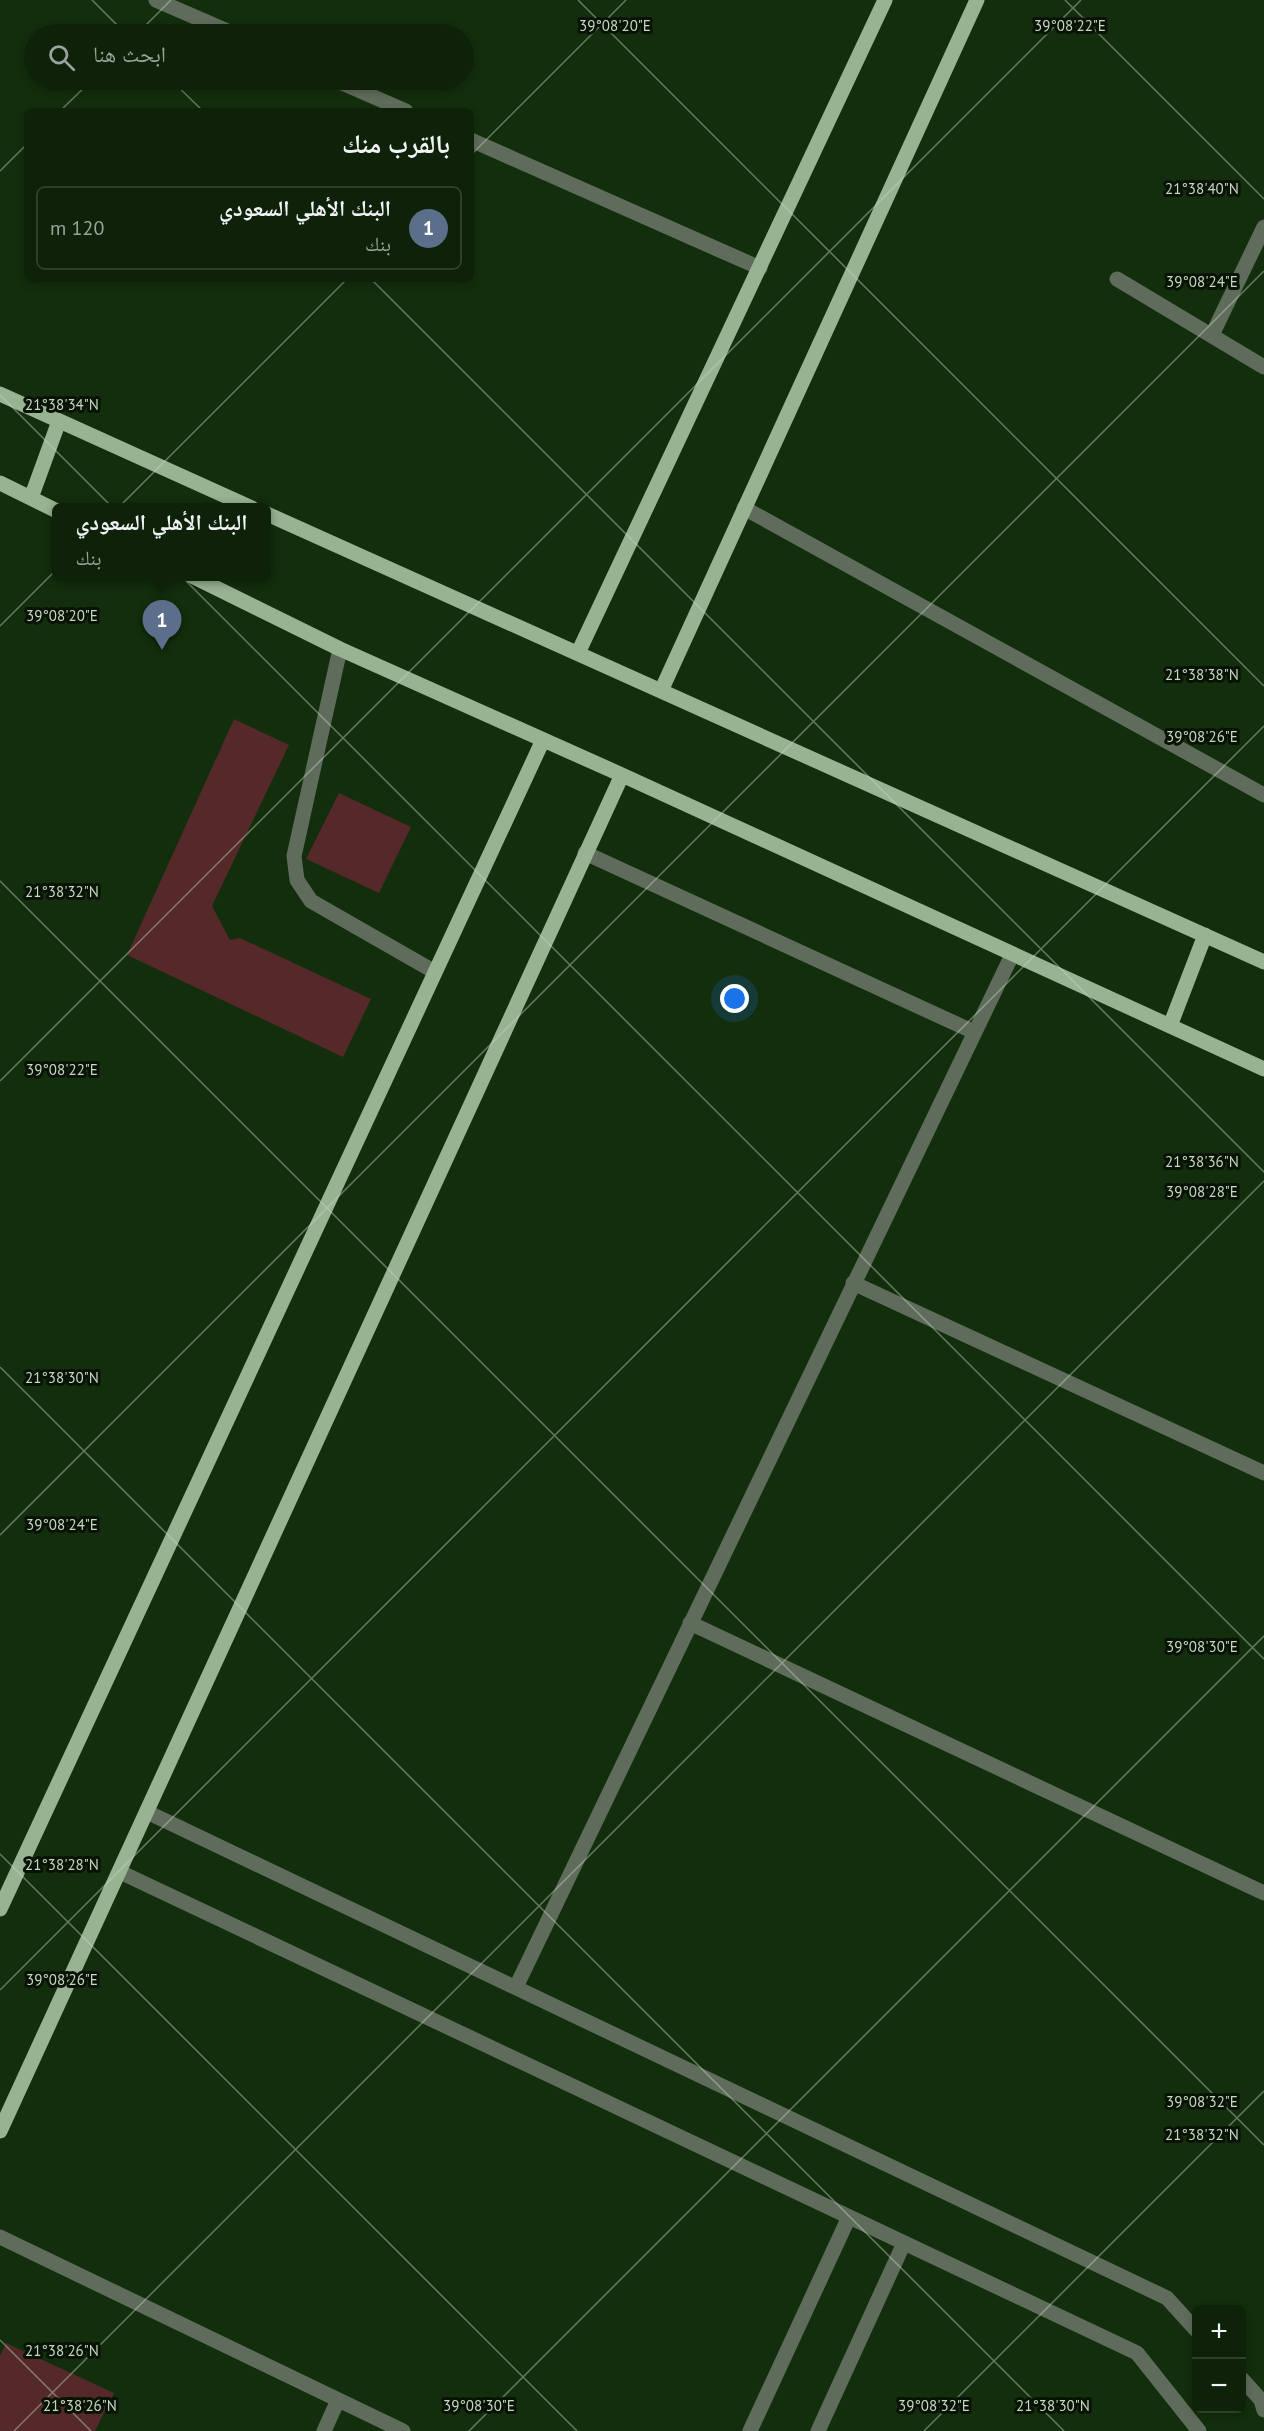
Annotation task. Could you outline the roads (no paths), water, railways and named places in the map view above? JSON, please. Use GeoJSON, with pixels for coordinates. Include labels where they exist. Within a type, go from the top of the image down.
{"type":"FeatureCollection","features":[{"type":"Feature","properties":{"kind":"main road"},"geometry":{"type":"LineString","coordinates":[[578,653],[885,0]]}},
{"type":"Feature","properties":{"kind":"main road"},"geometry":{"type":"LineString","coordinates":[[661,691],[977,0]]}},
{"type":"Feature","properties":{"kind":"main road"},"geometry":{"type":"LineString","coordinates":[[0,394],[243,503]]}},
{"type":"Feature","properties":{"kind":"main road"},"geometry":{"type":"LineString","coordinates":[[31,498],[59,421]]}},
{"type":"Feature","properties":{"kind":"main road"},"geometry":{"type":"LineString","coordinates":[[0,483],[52,508]]}},
{"type":"Feature","properties":{"kind":"main road"},"geometry":{"type":"LineString","coordinates":[[271,516],[1264,962]]}},
{"type":"Feature","properties":{"kind":"main road"},"geometry":{"type":"LineString","coordinates":[[202,581],[340,649],[622,774],[1264,1069]]}},
{"type":"Feature","properties":{"kind":"main road"},"geometry":{"type":"LineString","coordinates":[[0,1909],[543,740]]}},
{"type":"Feature","properties":{"kind":"main road"},"geometry":{"type":"LineString","coordinates":[[0,2131],[622,774]]}},
{"type":"Feature","properties":{"kind":"main road"},"geometry":{"type":"LineString","coordinates":[[1170,1026],[1204,935]]}},
{"type":"Feature","properties":{"kind":"street"},"geometry":{"type":"LineString","coordinates":[[156,0],[211,24]]}},
{"type":"Feature","properties":{"kind":"street"},"geometry":{"type":"LineString","coordinates":[[358,90],[399,108]]}},
{"type":"Feature","properties":{"kind":"street"},"geometry":{"type":"LineString","coordinates":[[474,141],[760,268]]}},
{"type":"Feature","properties":{"kind":"street"},"geometry":{"type":"LineString","coordinates":[[1212,335],[1264,227]]}},
{"type":"Feature","properties":{"kind":"street"},"geometry":{"type":"LineString","coordinates":[[1117,279],[1264,367]]}},
{"type":"Feature","properties":{"kind":"street"},"geometry":{"type":"LineString","coordinates":[[744,508],[1264,795]]}},
{"type":"Feature","properties":{"kind":"street"},"geometry":{"type":"LineString","coordinates":[[340,649],[294,856],[297,880],[311,901],[435,972]]}},
{"type":"Feature","properties":{"kind":"street"},"geometry":{"type":"LineString","coordinates":[[585,853],[974,1032]]}},
{"type":"Feature","properties":{"kind":"street"},"geometry":{"type":"LineString","coordinates":[[516,1987],[1012,955]]}},
{"type":"Feature","properties":{"kind":"street"},"geometry":{"type":"LineString","coordinates":[[854,1283],[1264,1473]]}},
{"type":"Feature","properties":{"kind":"street"},"geometry":{"type":"LineString","coordinates":[[690,1623],[1264,1893]]}},
{"type":"Feature","properties":{"kind":"street"},"geometry":{"type":"LineString","coordinates":[[147,1812],[1167,2298],[1192,2325]]}},
{"type":"Feature","properties":{"kind":"street"},"geometry":{"type":"LineString","coordinates":[[120,1872],[1137,2353],[1199,2431]]}},
{"type":"Feature","properties":{"kind":"street"},"geometry":{"type":"LineString","coordinates":[[750,2431],[849,2217]]}},
{"type":"Feature","properties":{"kind":"street"},"geometry":{"type":"LineString","coordinates":[[0,2237],[403,2431]]}},
{"type":"Feature","properties":{"kind":"street"},"geometry":{"type":"LineString","coordinates":[[818,2431],[904,2243]]}},
{"type":"Feature","properties":{"kind":"street"},"geometry":{"type":"LineString","coordinates":[[1246,2383],[1261,2400],[1264,2410]]}},
{"type":"Feature","properties":{"kind":"street"},"geometry":{"type":"LineString","coordinates":[[324,2431],[338,2400]]}},
{"type":"Feature","properties":{"kind":"place","name":"البنك الأهلي السعودي"},"geometry":{"type":"Point","coordinates":[162,650]}}]}
